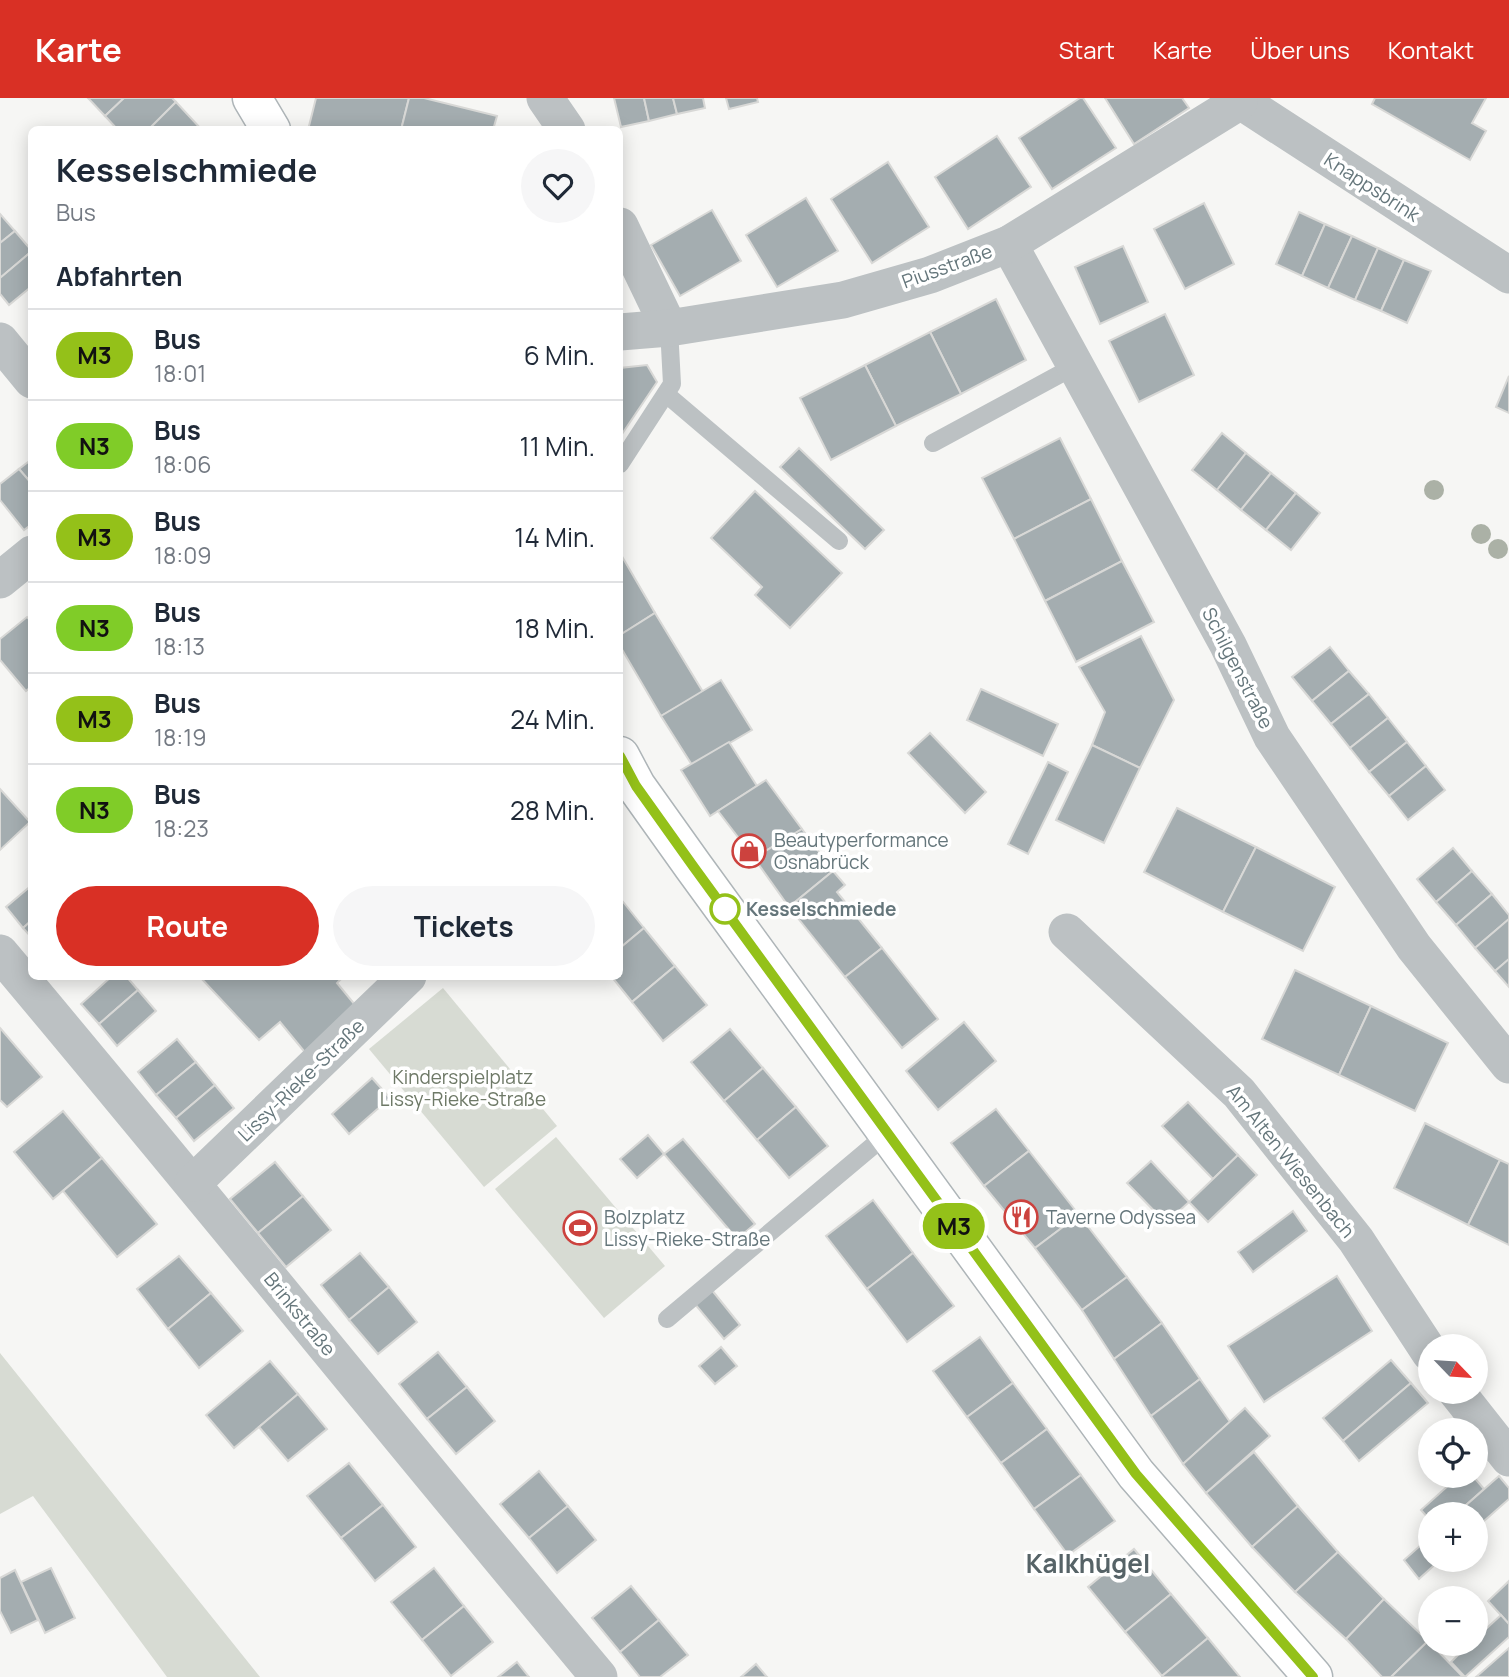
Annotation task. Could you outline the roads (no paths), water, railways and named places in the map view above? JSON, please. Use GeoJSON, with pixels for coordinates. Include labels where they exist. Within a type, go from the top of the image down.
{"type":"FeatureCollection","features":[{"type":"Feature","properties":{"kind":"street"},"geometry":{"type":"LineString","coordinates":[[252,98],[269,126]]}},
{"type":"Feature","properties":{"kind":"street"},"geometry":{"type":"LineString","coordinates":[[545,98],[564,126]]}},
{"type":"Feature","properties":{"kind":"street","name":"Piusstraße"},"geometry":{"type":"LineString","coordinates":[[623,332],[669,328],[843,300],[930,275],[1009,244],[1238,100]]}},
{"type":"Feature","properties":{"kind":"street","name":"Knappsbrink"},"geometry":{"type":"LineString","coordinates":[[1238,100],[1509,275]]}},
{"type":"Feature","properties":{"kind":"street"},"geometry":{"type":"LineString","coordinates":[[623,232],[669,328]]}},
{"type":"Feature","properties":{"kind":"street","name":"Schilgenstraße"},"geometry":{"type":"LineString","coordinates":[[1009,244],[1228,645],[1272,737],[1414,947],[1509,1065]]}},
{"type":"Feature","properties":{"kind":"street"},"geometry":{"type":"LineString","coordinates":[[0,341],[28,375]]}},
{"type":"Feature","properties":{"kind":"street"},"geometry":{"type":"LineString","coordinates":[[0,580],[28,557]]}},
{"type":"Feature","properties":{"kind":"street"},"geometry":{"type":"LineString","coordinates":[[625,781],[1136,1474],[1313,1677]]}},
{"type":"Feature","properties":{"kind":"street","name":"Am Alten Wiesenbach"},"geometry":{"type":"LineString","coordinates":[[1067,932],[1239,1093],[1356,1240],[1418,1335]]}},
{"type":"Feature","properties":{"kind":"street","name":"Brinkstraße"},"geometry":{"type":"LineString","coordinates":[[0,953],[599,1677]]}},
{"type":"Feature","properties":{"kind":"street","name":"Lissy-Rieke-Straße"},"geometry":{"type":"LineString","coordinates":[[193,1183],[404,980]]}},
{"type":"Feature","properties":{"kind":"street"},"geometry":{"type":"LineString","coordinates":[[1467,1404],[1509,1458]]}},
{"type":"Feature","properties":{"kind":"lane"},"geometry":{"type":"LineString","coordinates":[[623,459],[672,384],[669,328]]}},
{"type":"Feature","properties":{"kind":"lane"},"geometry":{"type":"LineString","coordinates":[[933,443],[1075,366]]}},
{"type":"Feature","properties":{"kind":"lane"},"geometry":{"type":"LineString","coordinates":[[666,394],[838,541]]}},
{"type":"Feature","properties":{"kind":"lane"},"geometry":{"type":"LineString","coordinates":[[667,1319],[887,1134]]}},
{"type":"Feature","properties":{"kind":"place","name":"Beautyperformance Osnabrück"},"geometry":{"type":"Point","coordinates":[749,851]}},
{"type":"Feature","properties":{"kind":"place","name":"Kesselschmiede"},"geometry":{"type":"Point","coordinates":[725,909]}},
{"type":"Feature","properties":{"kind":"place","name":"Taverne Odyssea"},"geometry":{"type":"Point","coordinates":[1021,1217]}},
{"type":"Feature","properties":{"kind":"place","name":"Bolzplatz Lissy-Rieke-Straße"},"geometry":{"type":"Point","coordinates":[580,1228]}},
{"type":"Feature","properties":{"kind":"district","name":"Kalkhügel"},"geometry":{"type":"Point","coordinates":[1088,1563]}},
{"type":"Feature","properties":{"kind":"park label","name":"Kinderspielplatz Lissy-Rieke-Straße"},"geometry":{"type":"Point","coordinates":[463,1088]}}]}
